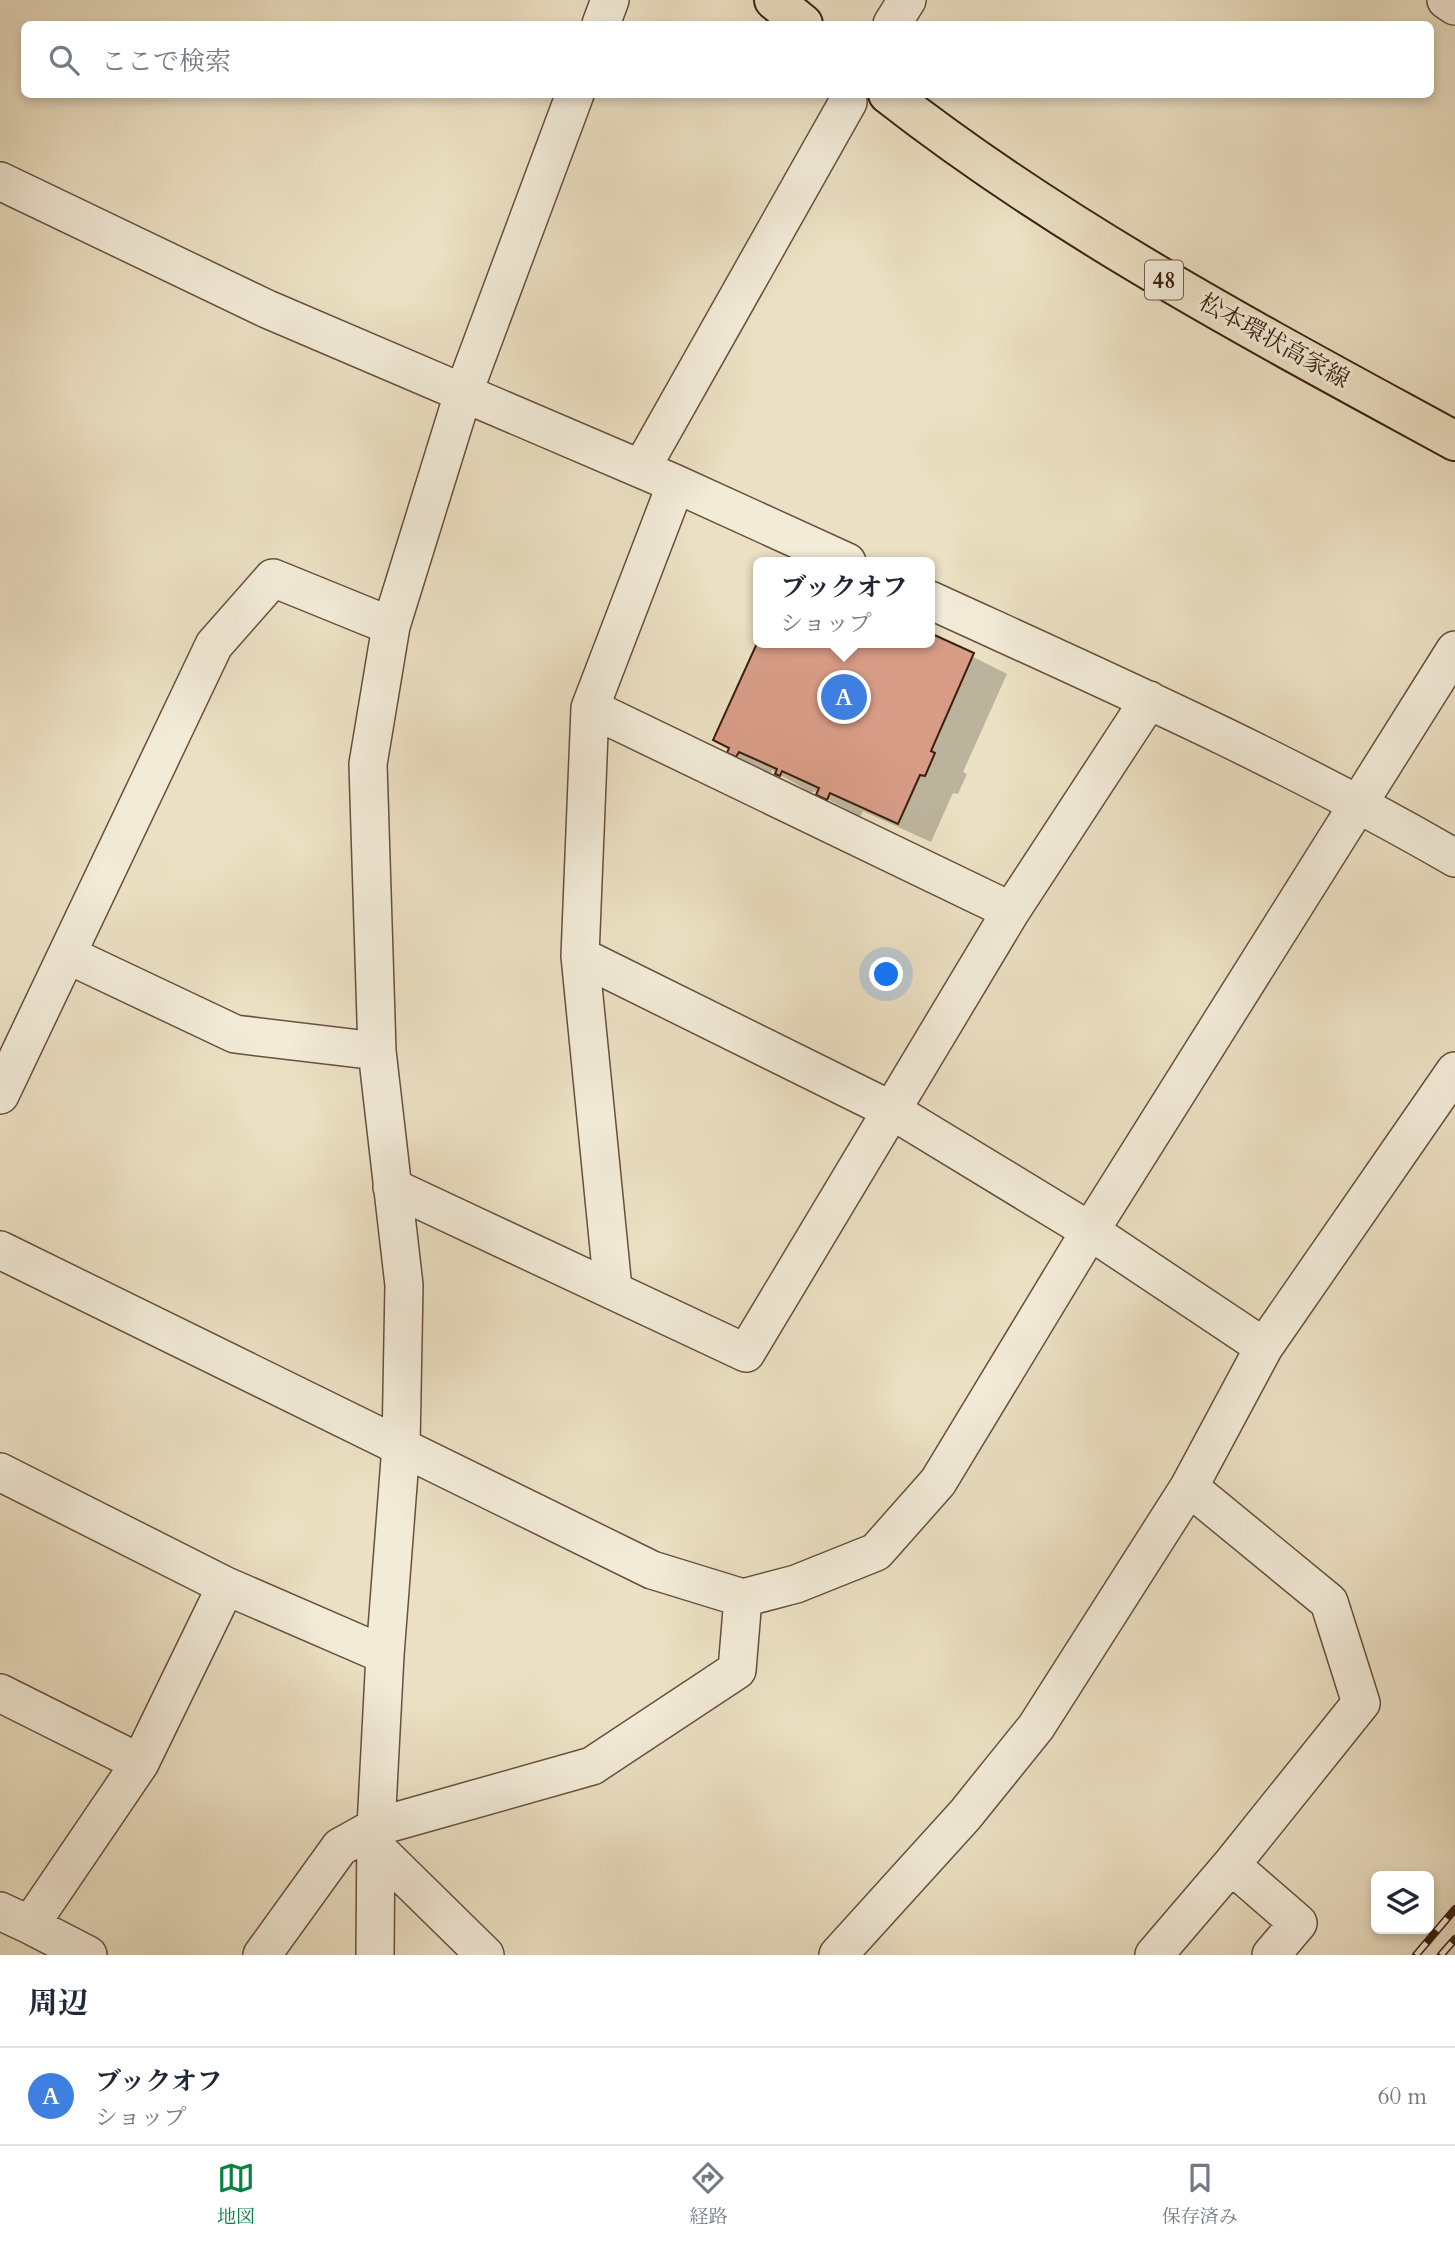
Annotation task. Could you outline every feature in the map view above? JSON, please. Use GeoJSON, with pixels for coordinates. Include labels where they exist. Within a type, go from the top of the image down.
{"type":"FeatureCollection","features":[{"type":"Feature","properties":{"kind":"main road"},"geometry":{"type":"LineString","coordinates":[[774,0],[799,21]]}},
{"type":"Feature","properties":{"kind":"main road","name":"松本環状高家線"},"geometry":{"type":"LineString","coordinates":[[893,98],[946,140],[1154,274],[1455,441]]}},
{"type":"Feature","properties":{"kind":"street"},"geometry":{"type":"LineString","coordinates":[[602,21],[610,0]]}},
{"type":"Feature","properties":{"kind":"street"},"geometry":{"type":"LineString","coordinates":[[894,21],[907,0]]}},
{"type":"Feature","properties":{"kind":"street"},"geometry":{"type":"LineString","coordinates":[[1446,0],[1455,6]]}},
{"type":"Feature","properties":{"kind":"street"},"geometry":{"type":"LineString","coordinates":[[375,1955],[376,1838],[385,1655],[401,1446],[404,1285],[377,1051],[368,764],[391,626],[463,394],[574,98]]}},
{"type":"Feature","properties":{"kind":"street"},"geometry":{"type":"LineString","coordinates":[[641,469],[848,102]]}},
{"type":"Feature","properties":{"kind":"street"},"geometry":{"type":"LineString","coordinates":[[0,181],[267,309],[676,484],[836,557]]}},
{"type":"Feature","properties":{"kind":"street"},"geometry":{"type":"LineString","coordinates":[[613,1289],[580,956],[590,708],[676,484]]}},
{"type":"Feature","properties":{"kind":"street"},"geometry":{"type":"LineString","coordinates":[[0,1095],[214,645],[273,578],[391,626]]}},
{"type":"Feature","properties":{"kind":"street"},"geometry":{"type":"LineString","coordinates":[[935,602],[1149,700],[1359,802],[1455,858]]}},
{"type":"Feature","properties":{"kind":"street"},"geometry":{"type":"LineString","coordinates":[[0,1250],[652,1570],[743,1598],[796,1584],[876,1552],[937,1482],[1090,1231],[1455,650]]}},
{"type":"Feature","properties":{"kind":"street"},"geometry":{"type":"LineString","coordinates":[[392,1187],[746,1353],[1011,911],[1149,700]]}},
{"type":"Feature","properties":{"kind":"street"},"geometry":{"type":"LineString","coordinates":[[590,708],[1011,911]]}},
{"type":"Feature","properties":{"kind":"street"},"geometry":{"type":"LineString","coordinates":[[68,955],[235,1034],[377,1051]]}},
{"type":"Feature","properties":{"kind":"street"},"geometry":{"type":"LineString","coordinates":[[580,956],[891,1110],[1090,1231],[1264,1346]]}},
{"type":"Feature","properties":{"kind":"street"},"geometry":{"type":"LineString","coordinates":[[838,1955],[965,1815],[1036,1727],[1189,1487],[1264,1346],[1455,1070]]}},
{"type":"Feature","properties":{"kind":"street"},"geometry":{"type":"LineString","coordinates":[[0,1472],[226,1586],[385,1655]]}},
{"type":"Feature","properties":{"kind":"street"},"geometry":{"type":"LineString","coordinates":[[1154,1955],[1231,1866],[1361,1703],[1329,1602],[1189,1487]]}},
{"type":"Feature","properties":{"kind":"street"},"geometry":{"type":"LineString","coordinates":[[88,1955],[15,1918],[140,1763],[226,1586]]}},
{"type":"Feature","properties":{"kind":"street"},"geometry":{"type":"LineString","coordinates":[[262,1955],[340,1847],[376,1838],[592,1766],[737,1670],[743,1598]]}},
{"type":"Feature","properties":{"kind":"street"},"geometry":{"type":"LineString","coordinates":[[0,1693],[140,1763]]}},
{"type":"Feature","properties":{"kind":"street"},"geometry":{"type":"LineString","coordinates":[[376,1838],[485,1955]]}},
{"type":"Feature","properties":{"kind":"street"},"geometry":{"type":"LineString","coordinates":[[1231,1866],[1298,1923],[1270,1955]]}},
{"type":"Feature","properties":{"kind":"building"},"geometry":{"type":"Polygon","coordinates":[[[935,635],[974,653],[931,751],[935,753],[925,776],[920,775],[898,824],[830,793],[827,800],[816,795],[819,788],[782,771],[780,776],[775,774],[777,769],[739,752],[736,757],[727,753],[729,748],[713,740],[755,648],[935,648],[935,635]]]}},
{"type":"Feature","properties":{"kind":"railway"},"geometry":{"type":"LineString","coordinates":[[1416,1955],[1455,1909]]}},
{"type":"Feature","properties":{"kind":"railway"},"geometry":{"type":"LineString","coordinates":[[1441,1955],[1455,1939]]}},
{"type":"Feature","properties":{"kind":"place","name":"ブックオフ"},"geometry":{"type":"Point","coordinates":[844,697]}}]}
